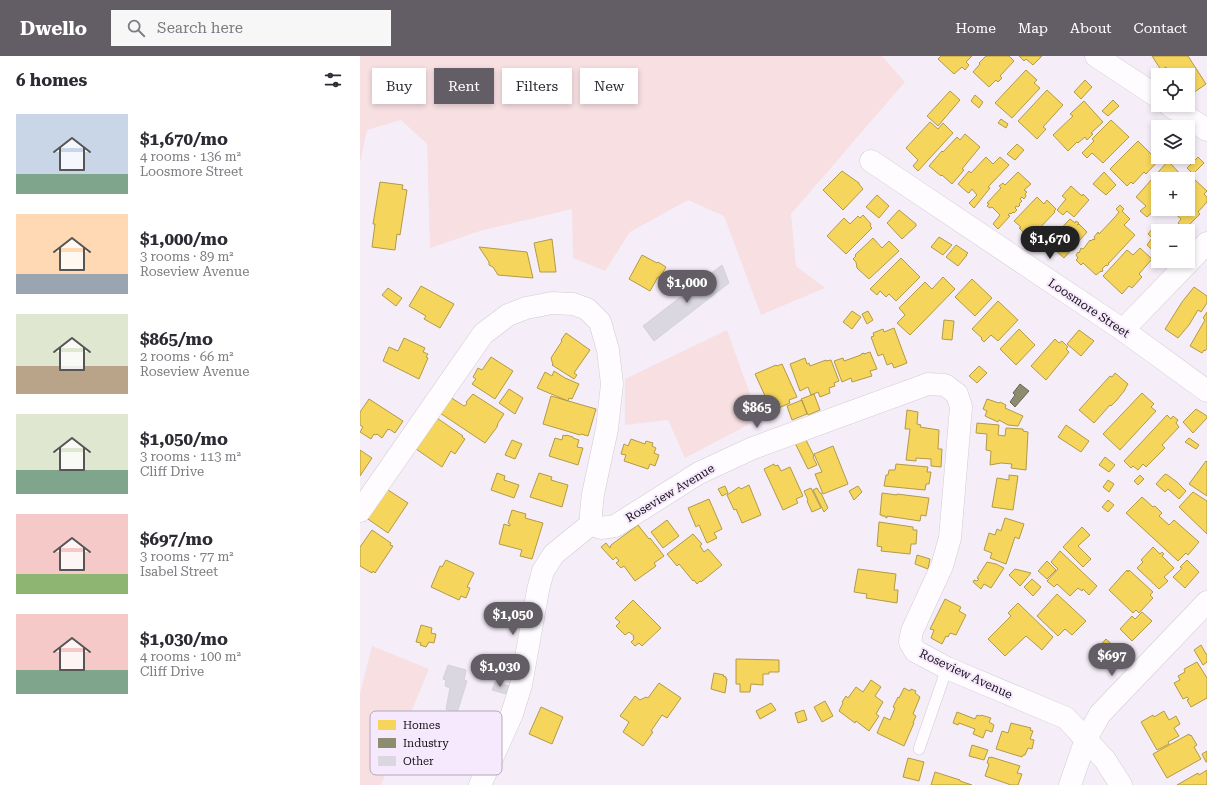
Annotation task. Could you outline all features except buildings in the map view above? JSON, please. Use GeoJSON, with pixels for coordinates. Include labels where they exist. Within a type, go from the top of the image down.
{"type":"FeatureCollection","features":[{"type":"Feature","properties":{"kind":"street"},"geometry":{"type":"LineString","coordinates":[[1096,56],[1151,92]]}},
{"type":"Feature","properties":{"kind":"street"},"geometry":{"type":"LineString","coordinates":[[1180,112],[1207,130]]}},
{"type":"Feature","properties":{"kind":"street","name":"Loosmore Street"},"geometry":{"type":"LineString","coordinates":[[871,161],[1122,330],[1207,390]]}},
{"type":"Feature","properties":{"kind":"street"},"geometry":{"type":"LineString","coordinates":[[1122,330],[1207,243]]}},
{"type":"Feature","properties":{"kind":"street"},"geometry":{"type":"LineString","coordinates":[[360,511],[483,334],[508,316],[526,308],[552,303],[573,304],[587,309],[600,322],[608,350],[612,384],[607,429],[593,494],[591,524],[554,554],[543,571],[538,590],[521,685],[512,714],[502,736]]}},
{"type":"Feature","properties":{"kind":"street","name":"Roseview Avenue"},"geometry":{"type":"LineString","coordinates":[[591,524],[601,528],[615,526],[699,473],[753,448],[928,384],[945,385],[957,394],[961,408],[950,538],[942,566],[912,631],[910,642],[915,651],[947,668],[1066,718],[1105,760],[1121,785]]}},
{"type":"Feature","properties":{"kind":"street"},"geometry":{"type":"LineString","coordinates":[[1070,785],[1086,739],[1100,714],[1207,602]]}},
{"type":"Feature","properties":{"kind":"street"},"geometry":{"type":"LineString","coordinates":[[480,785],[485,775]]}},
{"type":"Feature","properties":{"kind":"lane"},"geometry":{"type":"LineString","coordinates":[[919,749],[947,668]]}},
{"type":"Feature","properties":{"kind":"shaded area"},"geometry":{"type":"Polygon","coordinates":[[[360,56],[882,56],[905,82],[791,214],[796,266],[825,288],[761,315],[724,216],[688,200],[630,232],[605,271],[573,258],[572,209],[480,231],[430,248],[427,144],[401,120],[367,130],[360,163],[360,56]]]}},
{"type":"Feature","properties":{"kind":"shaded area"},"geometry":{"type":"Polygon","coordinates":[[[727,330],[759,419],[685,458],[668,420],[625,425],[625,379],[727,330]]]}},
{"type":"Feature","properties":{"kind":"shaded area"},"geometry":{"type":"Polygon","coordinates":[[[372,646],[429,669],[412,711],[370,711],[370,775],[385,775],[381,785],[360,785],[360,694],[372,646]]]}}]}
